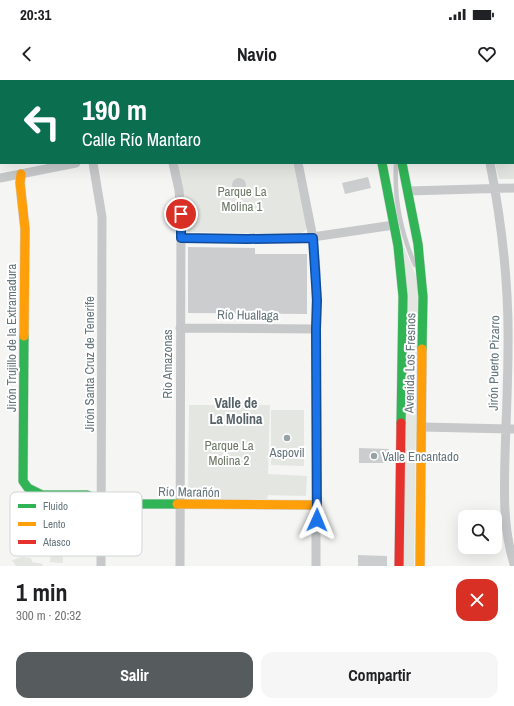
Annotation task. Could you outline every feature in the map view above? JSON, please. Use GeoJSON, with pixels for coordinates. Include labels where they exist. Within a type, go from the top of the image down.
{"type":"FeatureCollection","features":[{"type":"Feature","properties":{"kind":"main road","name":"Avenida Los Fresnos"},"geometry":{"type":"LineString","coordinates":[[382,164],[402,274],[404,318],[399,566]]}},
{"type":"Feature","properties":{"kind":"main road","name":"Avenida Los Fresnos"},"geometry":{"type":"LineString","coordinates":[[402,164],[418,244],[424,318],[420,566]]}},
{"type":"Feature","properties":{"kind":"main road","name":"Jirón Trujillo de la Extramadura"},"geometry":{"type":"LineString","coordinates":[[21,174],[20,183],[25,229],[23,481],[26,488],[33,492]]}},
{"type":"Feature","properties":{"kind":"main road","name":"Río Marañón"},"geometry":{"type":"LineString","coordinates":[[142,504],[317,505]]}},
{"type":"Feature","properties":{"kind":"street"},"geometry":{"type":"LineString","coordinates":[[0,178],[71,164]]}},
{"type":"Feature","properties":{"kind":"street","name":"Jirón Santa Cruz de Tenerife"},"geometry":{"type":"LineString","coordinates":[[93,164],[102,217],[101,492]]}},
{"type":"Feature","properties":{"kind":"street","name":"Río Amazonas"},"geometry":{"type":"LineString","coordinates":[[173,164],[180,202],[181,238],[180,566]]}},
{"type":"Feature","properties":{"kind":"street"},"geometry":{"type":"LineString","coordinates":[[298,164],[313,238],[317,300],[316,566]]}},
{"type":"Feature","properties":{"kind":"street","name":"Jirón Puerto Pizarro"},"geometry":{"type":"LineString","coordinates":[[490,164],[510,267],[510,429],[505,516],[507,539],[514,564]]}},
{"type":"Feature","properties":{"kind":"street"},"geometry":{"type":"LineString","coordinates":[[408,191],[514,188]]}},
{"type":"Feature","properties":{"kind":"street"},"geometry":{"type":"LineString","coordinates":[[181,238],[313,238],[394,224]]}},
{"type":"Feature","properties":{"kind":"street","name":"Río Huallaga"},"geometry":{"type":"LineString","coordinates":[[180,328],[316,329]]}},
{"type":"Feature","properties":{"kind":"street"},"geometry":{"type":"LineString","coordinates":[[422,427],[510,429]]}},
{"type":"Feature","properties":{"kind":"lane"},"geometry":{"type":"LineString","coordinates":[[396,164],[395,186],[406,243],[422,281]]}},
{"type":"Feature","properties":{"kind":"green space","name":"Parque La Molina 1"},"geometry":{"type":"Polygon","coordinates":[[[177,164],[293,164],[306,223],[306,230],[300,234],[188,232],[185,225],[177,164]]]}},
{"type":"Feature","properties":{"kind":"green space"},"geometry":{"type":"Polygon","coordinates":[[[495,164],[514,164],[514,179],[499,179],[495,164]]]}},
{"type":"Feature","properties":{"kind":"green space"},"geometry":{"type":"Polygon","coordinates":[[[404,247],[418,281],[414,566],[404,566],[404,247]]]}},
{"type":"Feature","properties":{"kind":"green space","name":"Parque La Molina 2"},"geometry":{"type":"Polygon","coordinates":[[[189,405],[270,405],[268,474],[307,476],[306,496],[268,495],[267,499],[188,499],[189,405]]]}},
{"type":"Feature","properties":{"kind":"green space","name":"Aspovil"},"geometry":{"type":"Polygon","coordinates":[[[271,410],[304,410],[304,466],[271,465],[271,410]]]}},
{"type":"Feature","properties":{"kind":"green space"},"geometry":{"type":"Polygon","coordinates":[[[51,556],[63,556],[63,563],[50,562],[51,556]]]}},
{"type":"Feature","properties":{"kind":"green space"},"geometry":{"type":"Polygon","coordinates":[[[22,557],[31,558],[32,562],[43,564],[42,566],[16,566],[12,560],[22,557]]]}},
{"type":"Feature","properties":{"kind":"building"},"geometry":{"type":"Polygon","coordinates":[[[368,177],[371,188],[345,194],[342,183],[368,177]]]}},
{"type":"Feature","properties":{"kind":"building"},"geometry":{"type":"Polygon","coordinates":[[[239,178],[244,180],[246,185],[244,190],[239,192],[234,190],[232,185],[234,180],[239,178]]]}},
{"type":"Feature","properties":{"kind":"building"},"geometry":{"type":"Polygon","coordinates":[[[188,247],[255,248],[255,254],[307,254],[307,314],[188,313],[188,247]]]}},
{"type":"Feature","properties":{"kind":"building","name":"Valle Encantado"},"geometry":{"type":"Polygon","coordinates":[[[359,448],[389,449],[388,463],[359,463],[359,448]]]}},
{"type":"Feature","properties":{"kind":"building"},"geometry":{"type":"Polygon","coordinates":[[[358,555],[387,556],[387,566],[358,566],[358,555]]]}},
{"type":"Feature","properties":{"kind":"traffic: fast"},"geometry":{"type":"LineString","coordinates":[[382,164],[398,246],[403,296],[401,423]]}},
{"type":"Feature","properties":{"kind":"traffic: fast"},"geometry":{"type":"LineString","coordinates":[[402,164],[418,244],[423,297],[422,349]]}},
{"type":"Feature","properties":{"kind":"traffic: fast"},"geometry":{"type":"LineString","coordinates":[[24,336],[23,481],[28,488],[36,492]]}},
{"type":"Feature","properties":{"kind":"traffic: fast"},"geometry":{"type":"LineString","coordinates":[[142,504],[177,504]]}},
{"type":"Feature","properties":{"kind":"traffic: slow"},"geometry":{"type":"LineString","coordinates":[[21,174],[20,183],[25,229],[24,336]]}},
{"type":"Feature","properties":{"kind":"traffic: slow"},"geometry":{"type":"LineString","coordinates":[[420,566],[422,349]]}},
{"type":"Feature","properties":{"kind":"traffic: slow"},"geometry":{"type":"LineString","coordinates":[[177,504],[317,505]]}},
{"type":"Feature","properties":{"kind":"traffic: jam"},"geometry":{"type":"LineString","coordinates":[[399,566],[401,423]]}},
{"type":"Feature","properties":{"kind":"place","name":"Aspovil"},"geometry":{"type":"Point","coordinates":[287,438]}},
{"type":"Feature","properties":{"kind":"place","name":"Valle Encantado"},"geometry":{"type":"Point","coordinates":[374,456]}},
{"type":"Feature","properties":{"kind":"district","name":"Valle de La Molina"},"geometry":{"type":"Point","coordinates":[236,412]}},
{"type":"Feature","properties":{"kind":"route"},"geometry":{"type":"LineString","coordinates":[[181,214],[181,238],[313,238],[317,300],[317,520]]}}]}
